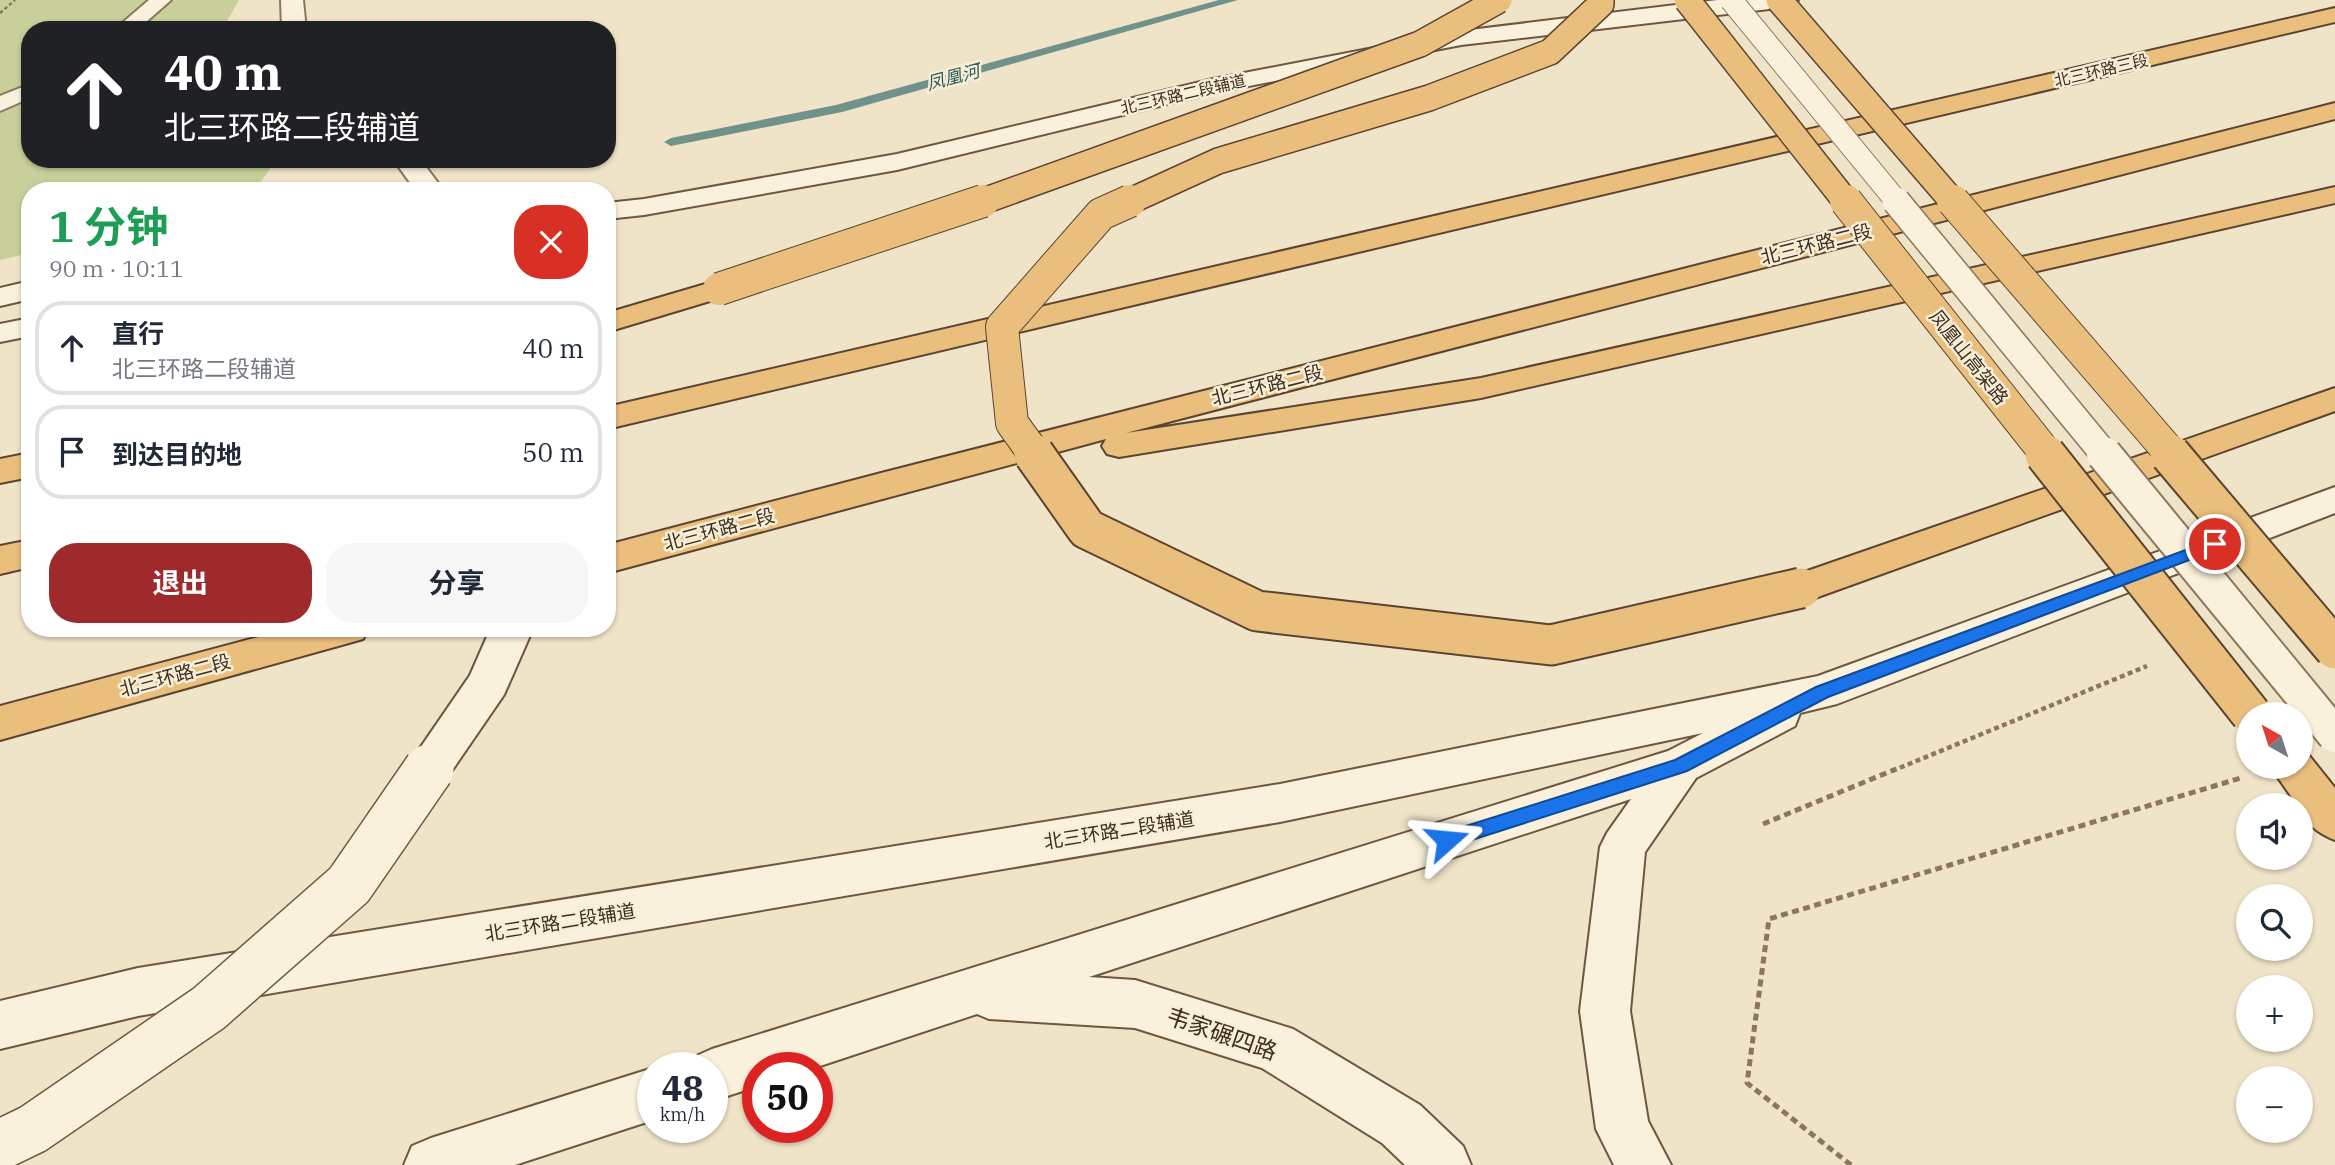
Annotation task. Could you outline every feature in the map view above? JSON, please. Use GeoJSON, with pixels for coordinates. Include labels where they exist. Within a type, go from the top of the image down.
{"type":"FeatureCollection","features":[{"type":"Feature","properties":{"kind":"highway"},"geometry":{"type":"LineString","coordinates":[[616,320],[719,289],[1046,180],[1420,44],[1499,0]]}},
{"type":"Feature","properties":{"kind":"highway"},"geometry":{"type":"LineString","coordinates":[[1601,0],[1601,4],[1550,52],[1429,98],[1218,161],[1101,214],[1002,327],[1012,423],[1087,529],[1257,611],[1551,645],[1801,588],[2335,399]]}},
{"type":"Feature","properties":{"kind":"highway"},"geometry":{"type":"LineString","coordinates":[[1776,1],[2130,406],[2335,649]]}},
{"type":"Feature","properties":{"kind":"highway","name":"凤凰山高架路"},"geometry":{"type":"LineString","coordinates":[[1683,3],[2241,702]]}},
{"type":"Feature","properties":{"kind":"highway","name":"北三环路三段"},"geometry":{"type":"LineString","coordinates":[[616,416],[2335,15]]}},
{"type":"Feature","properties":{"kind":"highway","name":"北三环路二段"},"geometry":{"type":"LineString","coordinates":[[616,557],[885,484],[2335,111]]}},
{"type":"Feature","properties":{"kind":"highway"},"geometry":{"type":"LineString","coordinates":[[885,484],[1481,388],[2335,195]]}},
{"type":"Feature","properties":{"kind":"highway"},"geometry":{"type":"LineString","coordinates":[[0,471],[21,467]]}},
{"type":"Feature","properties":{"kind":"highway"},"geometry":{"type":"LineString","coordinates":[[0,560],[21,555]]}},
{"type":"Feature","properties":{"kind":"highway","name":"北三环路二段"},"geometry":{"type":"LineString","coordinates":[[0,723],[316,637]]}},
{"type":"Feature","properties":{"kind":"highway"},"geometry":{"type":"LineString","coordinates":[[2285,779],[2335,821]]}},
{"type":"Feature","properties":{"kind":"main road"},"geometry":{"type":"LineString","coordinates":[[292,0],[293,21]]}},
{"type":"Feature","properties":{"kind":"main road","name":"北三环路二段辅道"},"geometry":{"type":"LineString","coordinates":[[616,210],[897,162],[1213,86],[1461,38],[1683,3],[1776,1]]}},
{"type":"Feature","properties":{"kind":"main road"},"geometry":{"type":"LineString","coordinates":[[0,297],[21,292]]}},
{"type":"Feature","properties":{"kind":"main road"},"geometry":{"type":"LineString","coordinates":[[0,333],[21,329]]}},
{"type":"Feature","properties":{"kind":"main road","name":"北三环路二段辅道"},"geometry":{"type":"LineString","coordinates":[[0,1025],[152,990],[1280,803],[1822,692],[2335,499]]}},
{"type":"Feature","properties":{"kind":"main road"},"geometry":{"type":"LineString","coordinates":[[0,1145],[33,1129],[209,1008],[349,885],[487,685],[508,637]]}},
{"type":"Feature","properties":{"kind":"main road"},"geometry":{"type":"LineString","coordinates":[[728,1070],[1681,765],[1822,692]]}},
{"type":"Feature","properties":{"kind":"main road"},"geometry":{"type":"LineString","coordinates":[[1644,1165],[1623,1129],[1605,1011],[1623,847],[1681,765]]}},
{"type":"Feature","properties":{"kind":"main road","name":"韦家碾四路"},"geometry":{"type":"LineString","coordinates":[[966,994],[1135,1004],[1275,1047],[1401,1124],[1444,1165]]}},
{"type":"Feature","properties":{"kind":"main road"},"geometry":{"type":"LineString","coordinates":[[431,1165],[637,1099]]}},
{"type":"Feature","properties":{"kind":"lane"},"geometry":{"type":"LineString","coordinates":[[135,21],[161,0]]}},
{"type":"Feature","properties":{"kind":"lane"},"geometry":{"type":"LineString","coordinates":[[1731,0],[2335,735]]}},
{"type":"Feature","properties":{"kind":"lane"},"geometry":{"type":"LineString","coordinates":[[0,104],[21,94]]}},
{"type":"Feature","properties":{"kind":"path"},"geometry":{"type":"LineString","coordinates":[[0,13],[15,0]]}},
{"type":"Feature","properties":{"kind":"path"},"geometry":{"type":"LineString","coordinates":[[1762,824],[2157,663]]}},
{"type":"Feature","properties":{"kind":"path"},"geometry":{"type":"LineString","coordinates":[[1851,1165],[1748,1083],[1769,919],[2243,779]]}},
{"type":"Feature","properties":{"kind":"green space"},"geometry":{"type":"Polygon","coordinates":[[[0,0],[239,0],[227,21],[21,21],[21,168],[271,168],[260,182],[21,182],[21,255],[0,260],[0,0]]]}},
{"type":"Feature","properties":{"kind":"waterway","name":"凤凰河"},"geometry":{"type":"LineString","coordinates":[[671,142],[838,109],[1232,0]]}},
{"type":"Feature","properties":{"kind":"route"},"geometry":{"type":"LineString","coordinates":[[1447,840],[1681,765],[1822,692],[2215,544]]}}]}
